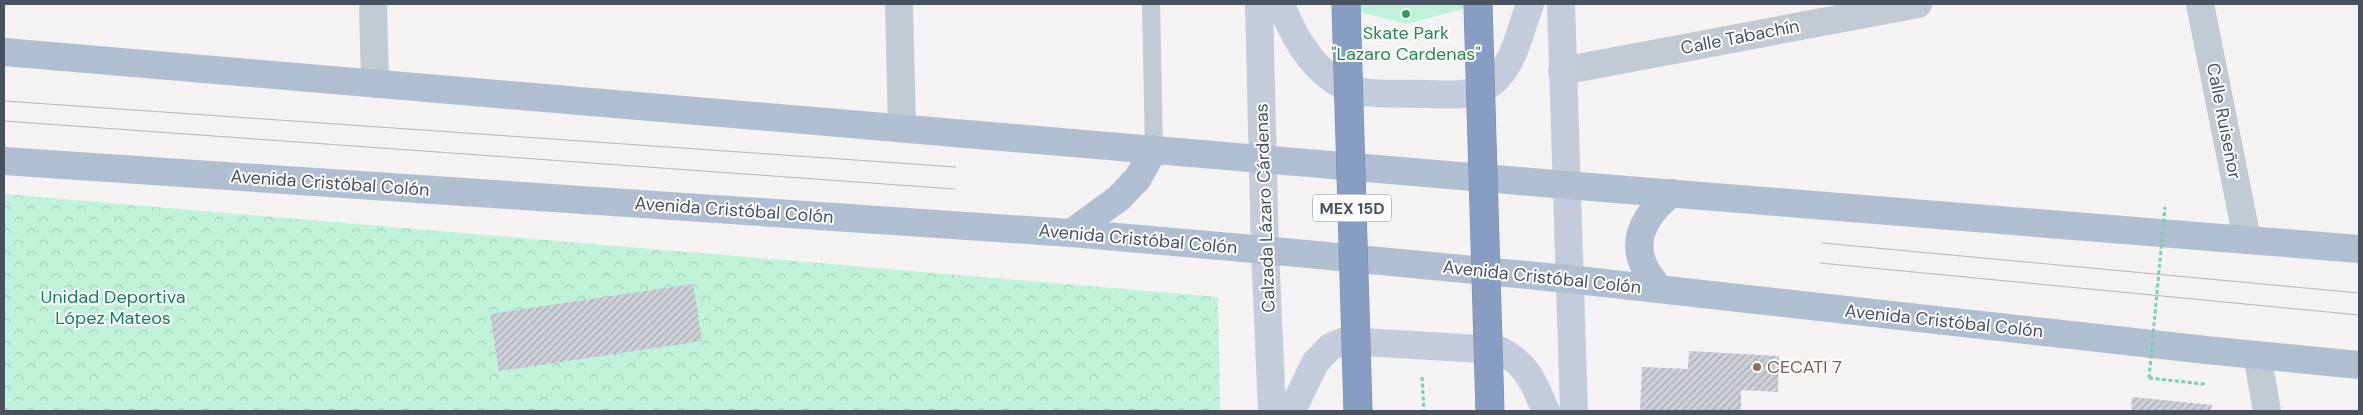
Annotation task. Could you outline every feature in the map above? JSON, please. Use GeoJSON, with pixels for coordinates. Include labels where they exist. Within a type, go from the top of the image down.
{"type":"FeatureCollection","features":[{"type":"Feature","properties":{"kind":"highway","name":"MEX 15D"},"geometry":{"type":"LineString","coordinates":[[1346,4],[1358,411]]}},
{"type":"Feature","properties":{"kind":"highway"},"geometry":{"type":"LineString","coordinates":[[1478,4],[1490,411]]}},
{"type":"Feature","properties":{"kind":"main road","name":"Calzada Lázaro Cárdenas"},"geometry":{"type":"LineString","coordinates":[[1259,4],[1265,250],[1272,411]]}},
{"type":"Feature","properties":{"kind":"main road"},"geometry":{"type":"LineString","coordinates":[[1281,4],[1298,40],[1313,63],[1338,82],[1362,92],[1465,95],[1492,83],[1508,65],[1530,4]]}},
{"type":"Feature","properties":{"kind":"main road"},"geometry":{"type":"LineString","coordinates":[[1561,4],[1568,279],[1574,411]]}},
{"type":"Feature","properties":{"kind":"main road"},"geometry":{"type":"LineString","coordinates":[[4,52],[1566,185],[2359,249]]}},
{"type":"Feature","properties":{"kind":"main road"},"geometry":{"type":"LineString","coordinates":[[1070,233],[1119,198],[1138,178],[1154,149]]}},
{"type":"Feature","properties":{"kind":"main road","name":"Avenida Cristóbal Colón"},"geometry":{"type":"LineString","coordinates":[[4,160],[1070,233],[1659,288],[2257,355],[2359,364]]}},
{"type":"Feature","properties":{"kind":"main road"},"geometry":{"type":"LineString","coordinates":[[1659,288],[1644,266],[1638,249],[1643,227],[1654,207],[1672,193]]}},
{"type":"Feature","properties":{"kind":"main road"},"geometry":{"type":"LineString","coordinates":[[1292,411],[1315,363],[1330,347],[1345,341],[1500,350],[1514,357],[1525,368],[1546,411]]}},
{"type":"Feature","properties":{"kind":"street"},"geometry":{"type":"LineString","coordinates":[[373,4],[375,84]]}},
{"type":"Feature","properties":{"kind":"street"},"geometry":{"type":"LineString","coordinates":[[899,4],[902,128]]}},
{"type":"Feature","properties":{"kind":"street","name":"Calle Tabachín"},"geometry":{"type":"LineString","coordinates":[[1562,71],[1918,4]]}},
{"type":"Feature","properties":{"kind":"street","name":"Calle Ruiseñor"},"geometry":{"type":"LineString","coordinates":[[2200,4],[2247,239]]}},
{"type":"Feature","properties":{"kind":"street"},"geometry":{"type":"LineString","coordinates":[[2257,355],[2267,411]]}},
{"type":"Feature","properties":{"kind":"lane"},"geometry":{"type":"LineString","coordinates":[[1151,4],[1154,149]]}},
{"type":"Feature","properties":{"kind":"path"},"geometry":{"type":"LineString","coordinates":[[2165,207],[2149,378],[2203,384]]}},
{"type":"Feature","properties":{"kind":"green space","name":"Skate Park \"Lazaro Cardenas\""},"geometry":{"type":"Polygon","coordinates":[[[1328,4],[1481,4],[1407,24],[1328,4]]]}},
{"type":"Feature","properties":{"kind":"green space","name":"Unidad Deportiva López Mateos"},"geometry":{"type":"Polygon","coordinates":[[[4,194],[1218,297],[1220,411],[4,411],[4,194]]]}},
{"type":"Feature","properties":{"kind":"building"},"geometry":{"type":"Polygon","coordinates":[[[693,284],[702,341],[499,371],[490,314],[693,284]]]}},
{"type":"Feature","properties":{"kind":"building"},"geometry":{"type":"Polygon","coordinates":[[[1689,351],[1779,356],[1778,392],[1741,390],[1741,411],[1640,411],[1642,367],[1688,369],[1689,351]]]}},
{"type":"Feature","properties":{"kind":"building"},"geometry":{"type":"Polygon","coordinates":[[[2132,397],[2212,405],[2211,411],[2131,411],[2132,397]]]}},
{"type":"Feature","properties":{"kind":"tram line"},"geometry":{"type":"LineString","coordinates":[[4,101],[956,167]]}},
{"type":"Feature","properties":{"kind":"tram line"},"geometry":{"type":"LineString","coordinates":[[4,121],[955,189]]}},
{"type":"Feature","properties":{"kind":"tram line"},"geometry":{"type":"LineString","coordinates":[[1822,243],[2359,293]]}},
{"type":"Feature","properties":{"kind":"tram line"},"geometry":{"type":"LineString","coordinates":[[1820,263],[2359,315]]}},
{"type":"Feature","properties":{"kind":"place","name":"Skate Park \"Lazaro Cardenas\""},"geometry":{"type":"Point","coordinates":[1406,14]}},
{"type":"Feature","properties":{"kind":"place","name":"CECATI 7"},"geometry":{"type":"Point","coordinates":[1757,367]}}]}
